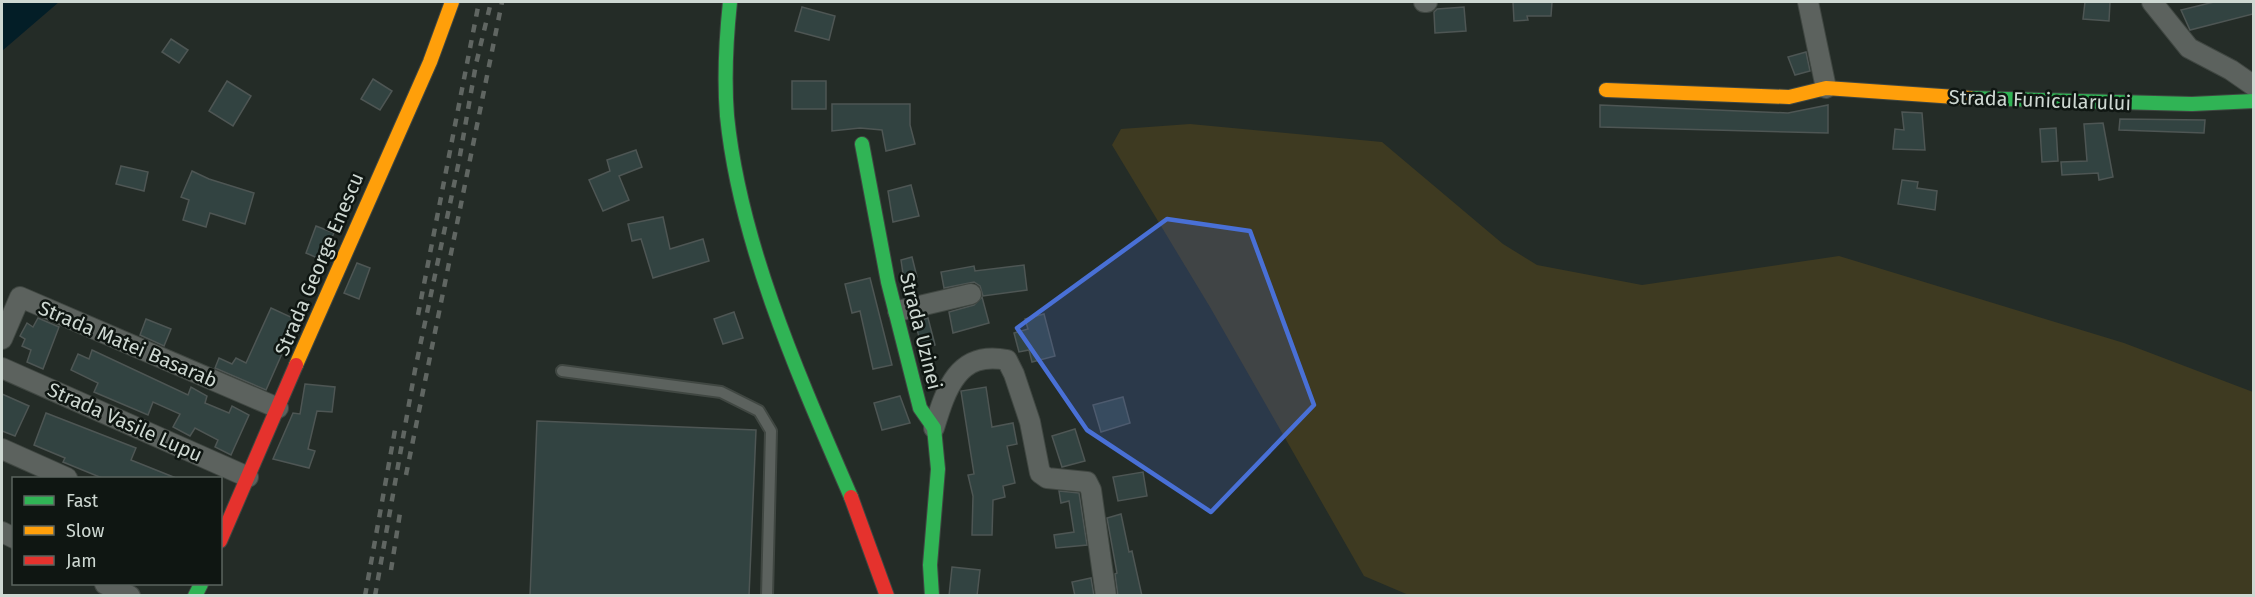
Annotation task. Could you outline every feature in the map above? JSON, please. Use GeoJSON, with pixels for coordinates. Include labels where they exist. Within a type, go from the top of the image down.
{"type":"FeatureCollection","features":[{"type":"Feature","properties":{"kind":"street","name":"Strada George Enescu"},"geometry":{"type":"LineString","coordinates":[[222,537],[351,235],[430,62],[452,2]]}},
{"type":"Feature","properties":{"kind":"street"},"geometry":{"type":"LineString","coordinates":[[730,2],[725,36],[725,112],[730,155],[744,214],[794,361],[865,527],[887,596]]}},
{"type":"Feature","properties":{"kind":"street"},"geometry":{"type":"LineString","coordinates":[[1808,2],[1827,88]]}},
{"type":"Feature","properties":{"kind":"street"},"geometry":{"type":"LineString","coordinates":[[2152,2],[2189,48],[2231,70],[2253,86]]}},
{"type":"Feature","properties":{"kind":"street","name":"Strada Funicularului"},"geometry":{"type":"LineString","coordinates":[[1606,90],[1789,97],[1827,88],[1898,95],[2022,100],[2192,104],[2253,101]]}},
{"type":"Feature","properties":{"kind":"street","name":"Strada Uzinei"},"geometry":{"type":"LineString","coordinates":[[862,144],[888,282],[898,311],[920,408],[934,428],[938,469],[930,565],[932,596]]}},
{"type":"Feature","properties":{"kind":"street"},"geometry":{"type":"LineString","coordinates":[[898,311],[971,294]]}},
{"type":"Feature","properties":{"kind":"street","name":"Strada Matei Basarab"},"geometry":{"type":"LineString","coordinates":[[2,339],[20,297],[278,408]]}},
{"type":"Feature","properties":{"kind":"street"},"geometry":{"type":"LineString","coordinates":[[934,428],[942,400],[953,379],[968,364],[990,357],[1007,360],[1030,422],[1040,473],[1047,478],[1086,482],[1091,490],[1106,596]]}},
{"type":"Feature","properties":{"kind":"street","name":"Strada Vasile Lupu"},"geometry":{"type":"LineString","coordinates":[[2,368],[248,477]]}},
{"type":"Feature","properties":{"kind":"street"},"geometry":{"type":"LineString","coordinates":[[2,449],[65,477]]}},
{"type":"Feature","properties":{"kind":"street"},"geometry":{"type":"LineString","coordinates":[[107,585],[130,596]]}},
{"type":"Feature","properties":{"kind":"lane"},"geometry":{"type":"LineString","coordinates":[[562,371],[721,392],[759,411],[771,431],[767,596]]}},
{"type":"Feature","properties":{"kind":"highlighted area"},"geometry":{"type":"Polygon","coordinates":[[[1167,219],[1250,231],[1314,405],[1211,512],[1087,430],[1017,328],[1167,219]]]}},
{"type":"Feature","properties":{"kind":"shaded area"},"geometry":{"type":"Polygon","coordinates":[[[1190,124],[1382,142],[1503,244],[1537,265],[1642,285],[1839,256],[2124,343],[2253,392],[2253,595],[1411,596],[1364,576],[1210,307],[1112,145],[1121,129],[1190,124]]]}},
{"type":"Feature","properties":{"kind":"water"},"geometry":{"type":"Polygon","coordinates":[[[2,2],[59,2],[2,51],[2,2]]]}},
{"type":"Feature","properties":{"kind":"building"},"geometry":{"type":"Polygon","coordinates":[[[1513,2],[1552,2],[1551,16],[1527,16],[1528,20],[1514,21],[1513,2]]]}},
{"type":"Feature","properties":{"kind":"building"},"geometry":{"type":"Polygon","coordinates":[[[2085,2],[2110,2],[2109,21],[2083,19],[2085,2]]]}},
{"type":"Feature","properties":{"kind":"building"},"geometry":{"type":"Polygon","coordinates":[[[2214,2],[2253,2],[2253,14],[2190,30],[2181,10],[2214,2]]]}},
{"type":"Feature","properties":{"kind":"building"},"geometry":{"type":"Polygon","coordinates":[[[802,7],[835,16],[829,40],[795,31],[802,7]]]}},
{"type":"Feature","properties":{"kind":"building"},"geometry":{"type":"Polygon","coordinates":[[[1464,7],[1466,31],[1435,33],[1434,12],[1437,9],[1464,7]]]}},
{"type":"Feature","properties":{"kind":"building"},"geometry":{"type":"Polygon","coordinates":[[[171,39],[188,50],[179,63],[162,52],[171,39]]]}},
{"type":"Feature","properties":{"kind":"building"},"geometry":{"type":"Polygon","coordinates":[[[1806,52],[1810,71],[1795,75],[1788,57],[1806,52]]]}},
{"type":"Feature","properties":{"kind":"building"},"geometry":{"type":"Polygon","coordinates":[[[373,79],[392,91],[380,110],[361,99],[373,79]]]}},
{"type":"Feature","properties":{"kind":"building"},"geometry":{"type":"Polygon","coordinates":[[[227,81],[251,96],[233,126],[209,111],[227,81]]]}},
{"type":"Feature","properties":{"kind":"building"},"geometry":{"type":"Polygon","coordinates":[[[792,81],[826,81],[826,109],[792,109],[792,81]]]}},
{"type":"Feature","properties":{"kind":"building"},"geometry":{"type":"Polygon","coordinates":[[[832,104],[910,104],[910,125],[915,144],[886,151],[882,130],[860,128],[832,131],[832,104]]]}},
{"type":"Feature","properties":{"kind":"building"},"geometry":{"type":"Polygon","coordinates":[[[1600,105],[1788,113],[1828,105],[1828,133],[1600,127],[1600,105]]]}},
{"type":"Feature","properties":{"kind":"building"},"geometry":{"type":"Polygon","coordinates":[[[1902,112],[1922,113],[1925,150],[1893,149],[1895,129],[1904,130],[1902,112]]]}},
{"type":"Feature","properties":{"kind":"building"},"geometry":{"type":"Polygon","coordinates":[[[2120,119],[2205,120],[2204,133],[2119,130],[2120,119]]]}},
{"type":"Feature","properties":{"kind":"building"},"geometry":{"type":"Polygon","coordinates":[[[2103,123],[2113,177],[2099,180],[2098,173],[2062,175],[2061,162],[2087,161],[2084,124],[2103,123]]]}},
{"type":"Feature","properties":{"kind":"building"},"geometry":{"type":"Polygon","coordinates":[[[2056,128],[2058,161],[2042,162],[2040,129],[2056,128]]]}},
{"type":"Feature","properties":{"kind":"building"},"geometry":{"type":"Polygon","coordinates":[[[636,150],[642,167],[619,176],[629,200],[603,211],[589,180],[610,171],[607,160],[636,150]]]}},
{"type":"Feature","properties":{"kind":"building"},"geometry":{"type":"Polygon","coordinates":[[[121,166],[148,172],[144,191],[116,184],[121,166]]]}},
{"type":"Feature","properties":{"kind":"building"},"geometry":{"type":"Polygon","coordinates":[[[192,171],[209,179],[254,193],[245,224],[210,213],[206,227],[183,220],[189,200],[181,197],[192,171]]]}},
{"type":"Feature","properties":{"kind":"building"},"geometry":{"type":"Polygon","coordinates":[[[1902,180],[1918,182],[1917,188],[1937,191],[1935,210],[1898,204],[1902,180]]]}},
{"type":"Feature","properties":{"kind":"building"},"geometry":{"type":"Polygon","coordinates":[[[911,185],[919,216],[893,222],[888,191],[911,185]]]}},
{"type":"Feature","properties":{"kind":"building"},"geometry":{"type":"Polygon","coordinates":[[[663,217],[670,249],[703,239],[709,261],[653,278],[641,239],[632,241],[628,224],[663,217]]]}},
{"type":"Feature","properties":{"kind":"building"},"geometry":{"type":"Polygon","coordinates":[[[316,226],[334,233],[322,260],[306,253],[316,226]]]}},
{"type":"Feature","properties":{"kind":"building"},"geometry":{"type":"Polygon","coordinates":[[[912,257],[917,277],[904,280],[901,260],[912,257]]]}},
{"type":"Feature","properties":{"kind":"building"},"geometry":{"type":"Polygon","coordinates":[[[357,263],[370,268],[359,299],[344,293],[357,263]]]}},
{"type":"Feature","properties":{"kind":"building"},"geometry":{"type":"Polygon","coordinates":[[[1024,265],[1027,290],[983,296],[980,286],[974,282],[944,288],[941,272],[974,266],[975,271],[1024,265]]]}},
{"type":"Feature","properties":{"kind":"building"},"geometry":{"type":"Polygon","coordinates":[[[870,278],[892,365],[873,369],[860,311],[852,313],[845,284],[870,278]]]}},
{"type":"Feature","properties":{"kind":"building"},"geometry":{"type":"Polygon","coordinates":[[[982,297],[989,323],[953,333],[949,312],[974,305],[982,297]]]}},
{"type":"Feature","properties":{"kind":"building"},"geometry":{"type":"Polygon","coordinates":[[[271,308],[293,318],[280,347],[284,349],[266,390],[215,368],[219,358],[232,364],[236,358],[246,363],[271,308]]]}},
{"type":"Feature","properties":{"kind":"building"},"geometry":{"type":"Polygon","coordinates":[[[734,312],[743,338],[723,344],[714,319],[734,312]]]}},
{"type":"Feature","properties":{"kind":"building"},"geometry":{"type":"Polygon","coordinates":[[[1044,314],[1055,356],[1032,362],[1029,350],[1019,352],[1014,333],[1028,329],[1025,319],[1044,314]]]}},
{"type":"Feature","properties":{"kind":"building"},"geometry":{"type":"Polygon","coordinates":[[[38,318],[59,327],[43,369],[27,362],[31,350],[22,346],[25,339],[20,336],[27,323],[33,327],[38,318]]]}},
{"type":"Feature","properties":{"kind":"building"},"geometry":{"type":"Polygon","coordinates":[[[928,318],[935,345],[922,348],[915,322],[928,318]]]}},
{"type":"Feature","properties":{"kind":"building"},"geometry":{"type":"Polygon","coordinates":[[[146,319],[171,329],[164,346],[140,335],[146,319]]]}},
{"type":"Feature","properties":{"kind":"building"},"geometry":{"type":"Polygon","coordinates":[[[92,350],[188,395],[191,387],[207,396],[205,403],[229,413],[232,406],[249,415],[231,455],[215,447],[218,440],[195,428],[190,436],[173,427],[180,414],[153,402],[148,415],[94,392],[98,383],[71,370],[78,354],[89,359],[92,350]]]}},
{"type":"Feature","properties":{"kind":"building"},"geometry":{"type":"Polygon","coordinates":[[[305,384],[335,387],[332,412],[317,411],[308,449],[315,451],[309,468],[273,459],[293,413],[300,414],[305,384]]]}},
{"type":"Feature","properties":{"kind":"building"},"geometry":{"type":"Polygon","coordinates":[[[986,387],[992,427],[1013,423],[1017,444],[1007,446],[1015,483],[1003,486],[1005,497],[993,500],[992,535],[972,535],[973,496],[968,475],[974,474],[961,391],[986,387]]]}},
{"type":"Feature","properties":{"kind":"building"},"geometry":{"type":"Polygon","coordinates":[[[2,394],[29,406],[15,436],[2,431],[2,394]]]}},
{"type":"Feature","properties":{"kind":"building"},"geometry":{"type":"Polygon","coordinates":[[[900,396],[910,423],[882,430],[874,403],[900,396]]]}},
{"type":"Feature","properties":{"kind":"building"},"geometry":{"type":"Polygon","coordinates":[[[1123,397],[1130,423],[1101,432],[1093,405],[1123,397]]]}},
{"type":"Feature","properties":{"kind":"building"},"geometry":{"type":"Polygon","coordinates":[[[46,413],[136,448],[131,460],[174,477],[100,477],[63,462],[65,458],[34,445],[46,413]]]}},
{"type":"Feature","properties":{"kind":"building"},"geometry":{"type":"Polygon","coordinates":[[[537,421],[756,430],[749,596],[530,596],[537,421]]]}},
{"type":"Feature","properties":{"kind":"building"},"geometry":{"type":"Polygon","coordinates":[[[1075,429],[1085,461],[1062,467],[1052,436],[1075,429]]]}},
{"type":"Feature","properties":{"kind":"building"},"geometry":{"type":"Polygon","coordinates":[[[1143,472],[1147,496],[1118,501],[1113,477],[1143,472]]]}},
{"type":"Feature","properties":{"kind":"building"},"geometry":{"type":"Polygon","coordinates":[[[1059,491],[1079,493],[1087,545],[1056,548],[1054,535],[1074,532],[1069,501],[1061,503],[1059,491]]]}},
{"type":"Feature","properties":{"kind":"building"},"geometry":{"type":"Polygon","coordinates":[[[1121,514],[1142,596],[1118,596],[1115,574],[1117,573],[1107,518],[1121,514]]]}},
{"type":"Feature","properties":{"kind":"building"},"geometry":{"type":"Polygon","coordinates":[[[952,567],[980,570],[977,596],[949,596],[952,567]]]}},
{"type":"Feature","properties":{"kind":"building"},"geometry":{"type":"Polygon","coordinates":[[[1091,578],[1094,596],[1075,596],[1072,582],[1091,578]]]}},
{"type":"Feature","properties":{"kind":"railway"},"geometry":{"type":"LineString","coordinates":[[418,315],[479,2]]}},
{"type":"Feature","properties":{"kind":"railway"},"geometry":{"type":"LineString","coordinates":[[375,596],[415,370],[459,161],[476,64],[491,2]]}},
{"type":"Feature","properties":{"kind":"railway"},"geometry":{"type":"LineString","coordinates":[[406,475],[502,2]]}},
{"type":"Feature","properties":{"kind":"railway"},"geometry":{"type":"LineString","coordinates":[[365,596],[395,430]]}},
{"type":"Feature","properties":{"kind":"railway"},"geometry":{"type":"LineString","coordinates":[[391,570],[400,513]]}},
{"type":"Feature","properties":{"kind":"traffic: fast"},"geometry":{"type":"LineString","coordinates":[[730,2],[726,59],[727,116],[734,165],[745,213],[758,262],[775,311],[851,497]]}},
{"type":"Feature","properties":{"kind":"traffic: fast"},"geometry":{"type":"LineString","coordinates":[[1970,98],[2192,104],[2254,101]]}},
{"type":"Feature","properties":{"kind":"traffic: fast"},"geometry":{"type":"LineString","coordinates":[[862,144],[888,282],[920,408],[934,428],[938,469],[930,565],[932,596]]}},
{"type":"Feature","properties":{"kind":"traffic: fast"},"geometry":{"type":"LineString","coordinates":[[195,596],[200,585]]}},
{"type":"Feature","properties":{"kind":"traffic: slow"},"geometry":{"type":"LineString","coordinates":[[296,365],[430,62],[452,2]]}},
{"type":"Feature","properties":{"kind":"traffic: slow"},"geometry":{"type":"LineString","coordinates":[[1606,90],[1789,97],[1826,88],[1970,98]]}},
{"type":"Feature","properties":{"kind":"traffic: jam"},"geometry":{"type":"LineString","coordinates":[[222,536],[296,365]]}},
{"type":"Feature","properties":{"kind":"traffic: jam"},"geometry":{"type":"LineString","coordinates":[[851,497],[887,596]]}}]}
